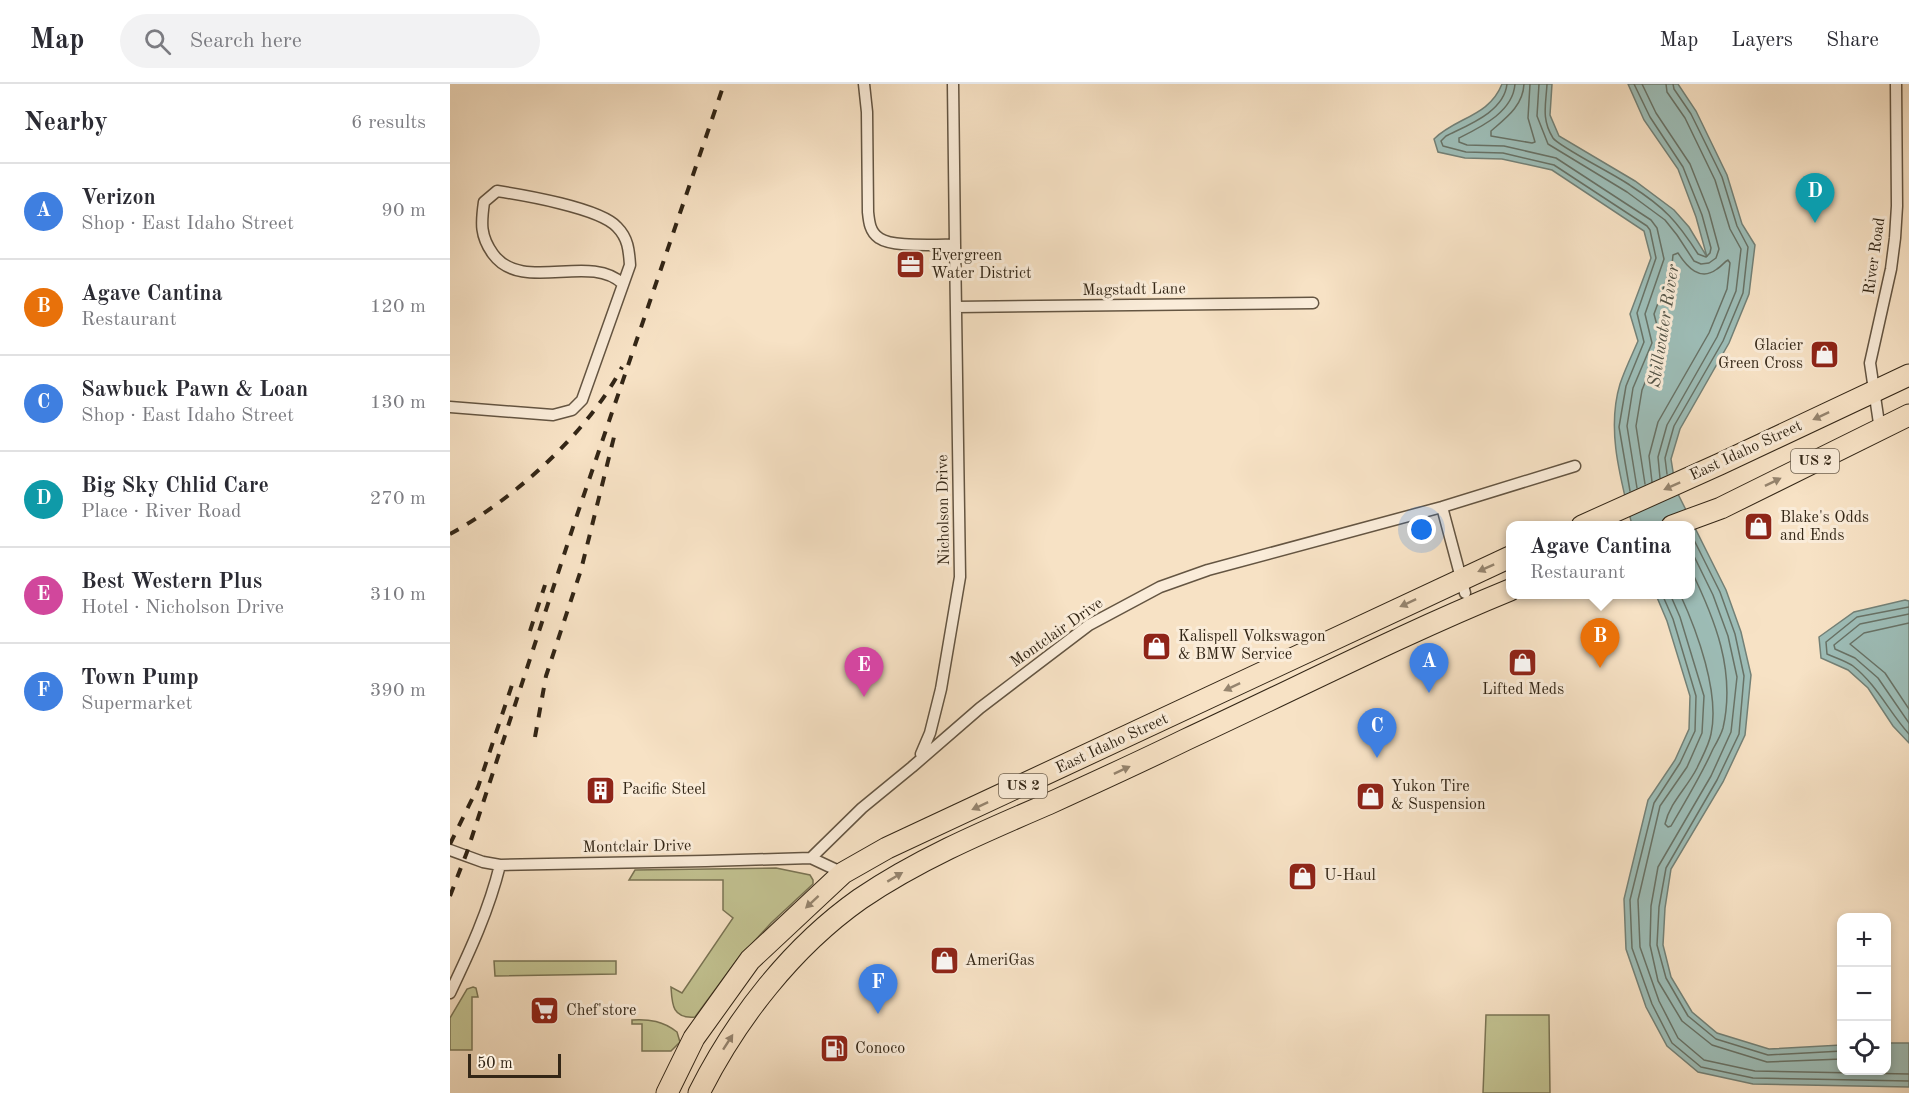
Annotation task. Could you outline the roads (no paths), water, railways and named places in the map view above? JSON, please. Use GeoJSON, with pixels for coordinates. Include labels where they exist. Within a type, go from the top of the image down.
{"type":"FeatureCollection","features":[{"type":"Feature","properties":{"kind":"highway","name":"East Idaho Street"},"geometry":{"type":"LineString","coordinates":[[1594,521],[1909,375]]}},
{"type":"Feature","properties":{"kind":"highway","name":"US 2"},"geometry":{"type":"LineString","coordinates":[[1684,521],[1721,508],[1909,415]]}},
{"type":"Feature","properties":{"kind":"highway","name":"East Idaho Street"},"geometry":{"type":"LineString","coordinates":[[699,1093],[724,1047],[765,990],[811,941],[859,900],[957,844],[1214,727],[1465,593],[1506,560]]}},
{"type":"Feature","properties":{"kind":"highway"},"geometry":{"type":"LineString","coordinates":[[1465,593],[1478,595],[1506,584]]}},
{"type":"Feature","properties":{"kind":"highway","name":"East Idaho Street"},"geometry":{"type":"LineString","coordinates":[[667,1093],[694,1038],[750,960],[843,873],[887,849],[1382,616],[1465,593],[1506,590]]}},
{"type":"Feature","properties":{"kind":"highway"},"geometry":{"type":"LineString","coordinates":[[1214,727],[1237,706],[1354,644],[1382,616]]}},
{"type":"Feature","properties":{"kind":"street"},"geometry":{"type":"LineString","coordinates":[[864,84],[867,112],[868,212],[873,233],[886,241],[955,245]]}},
{"type":"Feature","properties":{"kind":"street","name":"Nicholson Drive"},"geometry":{"type":"LineString","coordinates":[[912,767],[924,750],[941,689],[960,577],[952,84]]}},
{"type":"Feature","properties":{"kind":"street","name":"River Road"},"geometry":{"type":"LineString","coordinates":[[1880,430],[1870,363],[1891,269],[1895,238],[1896,84]]}},
{"type":"Feature","properties":{"kind":"street"},"geometry":{"type":"LineString","coordinates":[[1896,149],[1909,148]]}},
{"type":"Feature","properties":{"kind":"street"},"geometry":{"type":"LineString","coordinates":[[450,407],[553,415],[572,410],[582,400],[630,265],[629,244],[616,225],[596,214],[497,191],[484,202],[481,219],[484,242],[496,258],[511,268],[538,273],[602,271],[623,284]]}},
{"type":"Feature","properties":{"kind":"street","name":"Magstadt Lane"},"geometry":{"type":"LineString","coordinates":[[956,307],[1313,303]]}},
{"type":"Feature","properties":{"kind":"street","name":"Montclair Drive"},"geometry":{"type":"LineString","coordinates":[[811,858],[862,808],[980,708],[1089,625],[1160,587],[1208,570],[1442,507],[1575,466]]}},
{"type":"Feature","properties":{"kind":"street"},"geometry":{"type":"LineString","coordinates":[[1442,507],[1465,593]]}},
{"type":"Feature","properties":{"kind":"street","name":"Montclair Drive"},"geometry":{"type":"LineString","coordinates":[[450,850],[483,862],[500,865],[811,858],[843,873]]}},
{"type":"Feature","properties":{"kind":"street"},"geometry":{"type":"LineString","coordinates":[[450,993],[475,942],[494,892],[500,865]]}},
{"type":"Feature","properties":{"kind":"water","name":"Stillwater River"},"geometry":{"type":"Polygon","coordinates":[[[1502,84],[1552,84],[1550,115],[1559,136],[1635,181],[1674,210],[1689,227],[1707,257],[1696,217],[1678,169],[1644,120],[1628,84],[1678,84],[1696,111],[1727,175],[1742,224],[1755,245],[1749,294],[1729,343],[1680,429],[1671,459],[1676,490],[1692,521],[1631,521],[1617,455],[1614,419],[1616,401],[1626,367],[1638,341],[1630,314],[1651,258],[1644,231],[1552,170],[1502,159],[1465,158],[1438,152],[1434,139],[1489,103],[1502,84]]]}},
{"type":"Feature","properties":{"kind":"water"},"geometry":{"type":"Polygon","coordinates":[[[1695,528],[1726,590],[1741,632],[1751,675],[1745,735],[1723,782],[1671,869],[1665,908],[1663,945],[1671,977],[1692,1012],[1717,1033],[1769,1049],[1837,1045],[1837,1075],[1891,1075],[1891,1043],[1909,1043],[1909,1087],[1753,1084],[1698,1072],[1667,1046],[1646,1007],[1626,949],[1624,899],[1648,800],[1675,760],[1689,729],[1690,696],[1667,621],[1658,599],[1695,599],[1695,528]]]}},
{"type":"Feature","properties":{"kind":"water"},"geometry":{"type":"Polygon","coordinates":[[[1909,601],[1909,743],[1893,726],[1868,688],[1848,670],[1821,658],[1819,637],[1854,612],[1909,601]]]}},
{"type":"Feature","properties":{"kind":"railway"},"geometry":{"type":"LineString","coordinates":[[450,896],[467,852],[575,521],[724,84]]}},
{"type":"Feature","properties":{"kind":"railway"},"geometry":{"type":"LineString","coordinates":[[450,534],[524,483],[570,440],[590,416],[622,367]]}},
{"type":"Feature","properties":{"kind":"railway"},"geometry":{"type":"LineString","coordinates":[[535,737],[546,676],[581,570],[614,437]]}},
{"type":"Feature","properties":{"kind":"railway"},"geometry":{"type":"LineString","coordinates":[[530,631],[545,585]]}},
{"type":"Feature","properties":{"kind":"railway"},"geometry":{"type":"LineString","coordinates":[[450,844],[478,787],[512,685]]}},
{"type":"Feature","properties":{"kind":"place","name":"Big Sky Chlid Care"},"geometry":{"type":"Point","coordinates":[1815,223]}},
{"type":"Feature","properties":{"kind":"place","name":"Evergreen Water District"},"geometry":{"type":"Point","coordinates":[910,265]}},
{"type":"Feature","properties":{"kind":"place","name":"Glacier Green Cross"},"geometry":{"type":"Point","coordinates":[1824,355]}},
{"type":"Feature","properties":{"kind":"place","name":"Blake's Odds and Ends"},"geometry":{"type":"Point","coordinates":[1759,527]}},
{"type":"Feature","properties":{"kind":"place","name":"Kalispell Volkswagon & BMW Service"},"geometry":{"type":"Point","coordinates":[1157,646]}},
{"type":"Feature","properties":{"kind":"place","name":"Lifted Meds"},"geometry":{"type":"Point","coordinates":[1523,662]}},
{"type":"Feature","properties":{"kind":"place","name":"Agave Cantina"},"geometry":{"type":"Point","coordinates":[1600,668]}},
{"type":"Feature","properties":{"kind":"place","name":"Verizon"},"geometry":{"type":"Point","coordinates":[1429,693]}},
{"type":"Feature","properties":{"kind":"place","name":"Best Western Plus"},"geometry":{"type":"Point","coordinates":[864,697]}},
{"type":"Feature","properties":{"kind":"place","name":"Sawbuck Pawn & Loan"},"geometry":{"type":"Point","coordinates":[1377,758]}},
{"type":"Feature","properties":{"kind":"place","name":"Pacific Steel"},"geometry":{"type":"Point","coordinates":[601,790]}},
{"type":"Feature","properties":{"kind":"place","name":"Yukon Tire & Suspension"},"geometry":{"type":"Point","coordinates":[1370,796]}},
{"type":"Feature","properties":{"kind":"place","name":"U-Haul"},"geometry":{"type":"Point","coordinates":[1303,876]}},
{"type":"Feature","properties":{"kind":"place","name":"AmeriGas"},"geometry":{"type":"Point","coordinates":[944,961]}},
{"type":"Feature","properties":{"kind":"place","name":"Chef'store"},"geometry":{"type":"Point","coordinates":[545,1011]}},
{"type":"Feature","properties":{"kind":"place","name":"Town Pump"},"geometry":{"type":"Point","coordinates":[878,1014]}},
{"type":"Feature","properties":{"kind":"place","name":"Conoco"},"geometry":{"type":"Point","coordinates":[834,1049]}}]}
